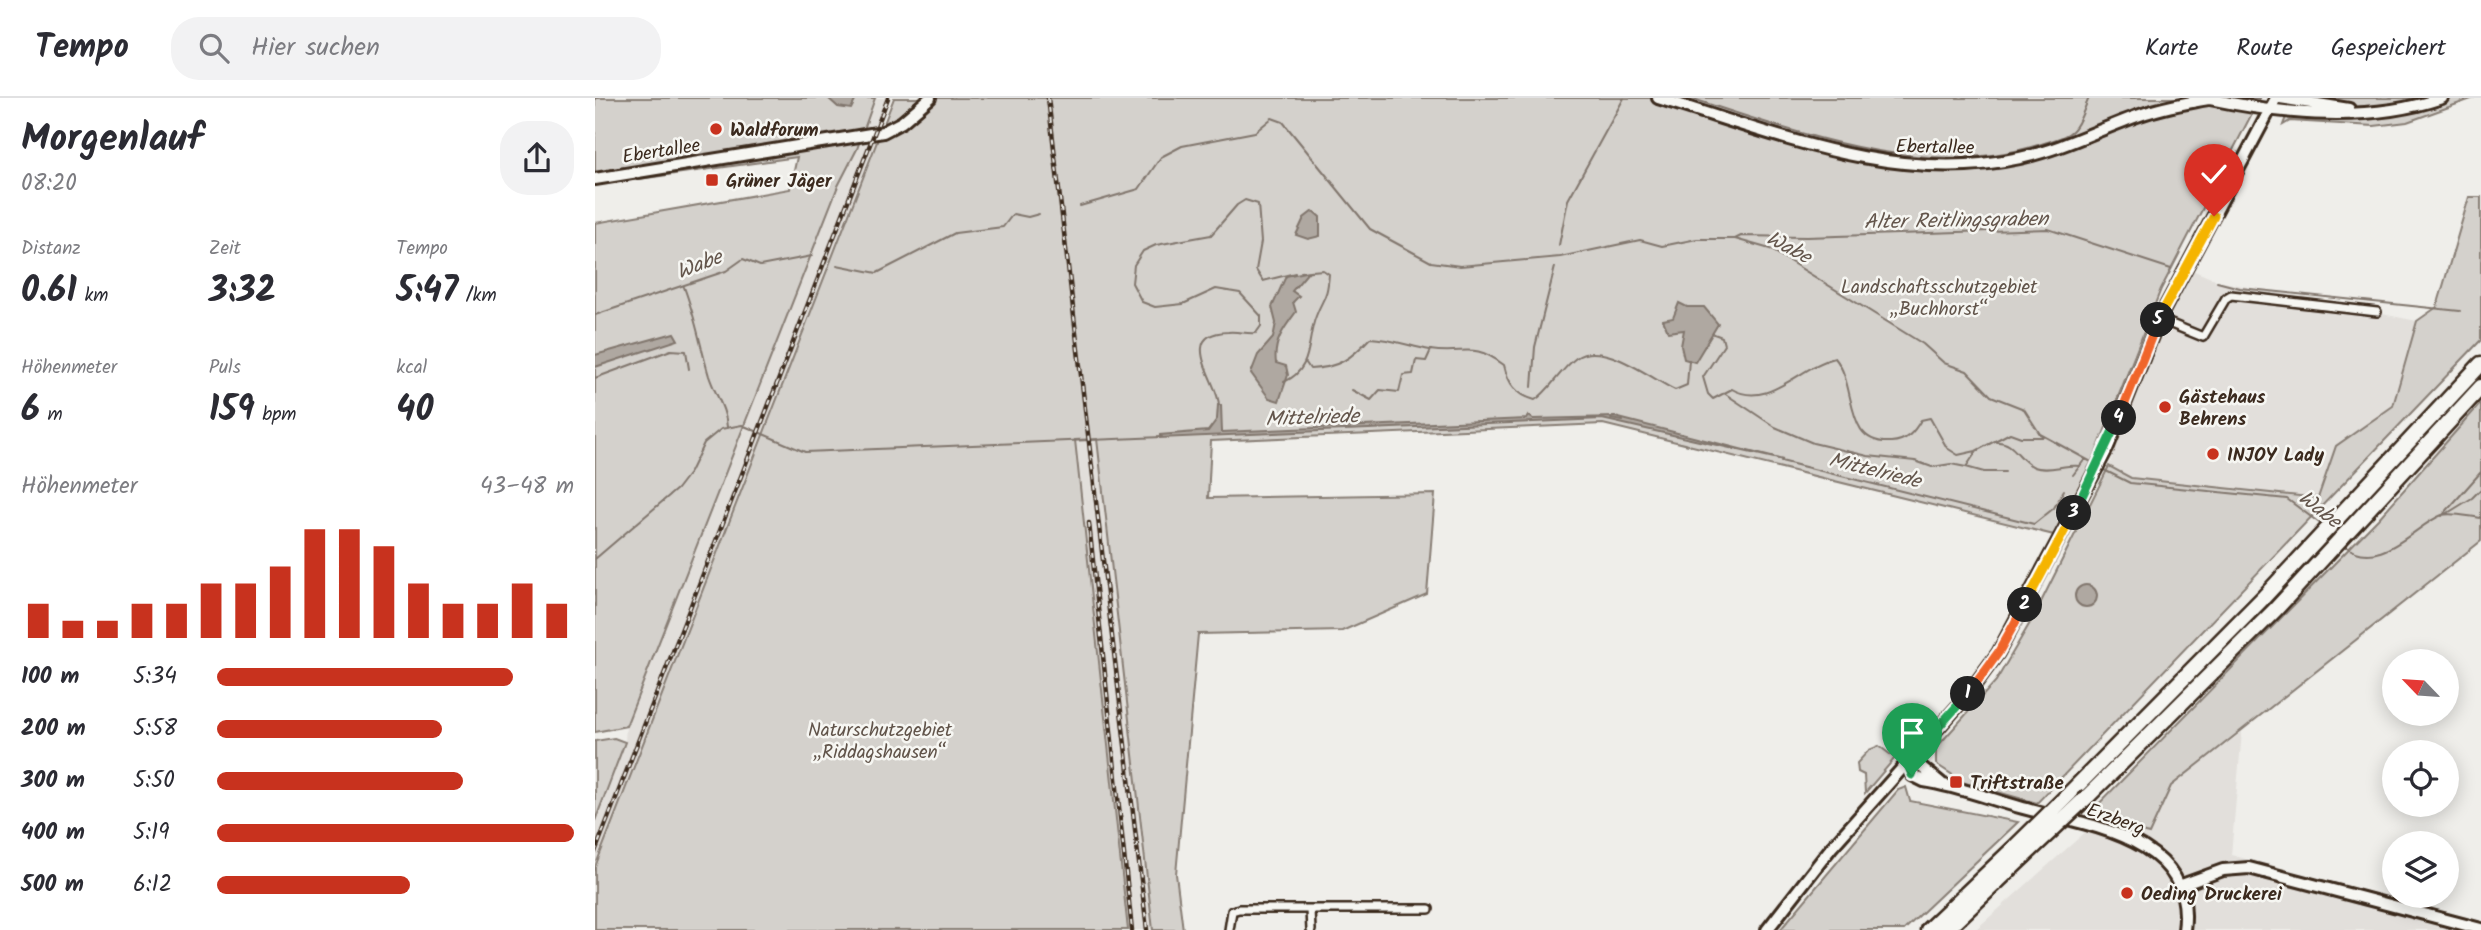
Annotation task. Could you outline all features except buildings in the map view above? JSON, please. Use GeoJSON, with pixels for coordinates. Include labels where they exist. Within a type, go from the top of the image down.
{"type":"FeatureCollection","features":[{"type":"Feature","properties":{"kind":"highway"},"geometry":{"type":"LineString","coordinates":[[1946,930],[2070,793],[2263,598],[2481,364]]}},
{"type":"Feature","properties":{"kind":"highway"},"geometry":{"type":"LineString","coordinates":[[1928,930],[2088,796],[2275,610],[2481,387]]}},
{"type":"Feature","properties":{"kind":"street","name":"Ebertallee"},"geometry":{"type":"LineString","coordinates":[[595,179],[883,132],[902,122],[930,98]]}},
{"type":"Feature","properties":{"kind":"street","name":"Ebertallee"},"geometry":{"type":"LineString","coordinates":[[1658,98],[1840,153],[1884,162],[1943,167],[2022,158],[2149,112],[2211,98],[2275,102],[2322,114],[2401,110],[2442,98]]}},
{"type":"Feature","properties":{"kind":"street"},"geometry":{"type":"LineString","coordinates":[[1767,930],[1831,848],[1950,716],[1990,664],[2107,449],[2159,319],[2275,102]]}},
{"type":"Feature","properties":{"kind":"street"},"geometry":{"type":"LineString","coordinates":[[2159,319],[2203,337],[2226,298],[2231,295],[2377,312]]}},
{"type":"Feature","properties":{"kind":"street","name":"Erzberg"},"geometry":{"type":"LineString","coordinates":[[1907,762],[1919,765],[1941,783],[2131,839],[2156,854],[2179,886],[2185,907],[2184,930]]}},
{"type":"Feature","properties":{"kind":"street"},"geometry":{"type":"LineString","coordinates":[[2179,886],[2223,870],[2249,867],[2481,929]]}},
{"type":"Feature","properties":{"kind":"street"},"geometry":{"type":"LineString","coordinates":[[1229,930],[1232,911],[1239,909],[1429,909]]}},
{"type":"Feature","properties":{"kind":"street"},"geometry":{"type":"LineString","coordinates":[[1310,910],[1311,930]]}},
{"type":"Feature","properties":{"kind":"shaded area"},"geometry":{"type":"Polygon","coordinates":[[[828,98],[856,99],[851,109],[838,107],[828,98]]]}},
{"type":"Feature","properties":{"kind":"shaded area"},"geometry":{"type":"Polygon","coordinates":[[[875,98],[890,98],[878,129],[880,144],[836,255],[826,270],[595,867],[595,821],[625,742],[626,726],[875,98]]]}},
{"type":"Feature","properties":{"kind":"shaded area"},"geometry":{"type":"Polygon","coordinates":[[[1038,98],[1080,279],[1153,930],[1128,930],[1038,98]]]}},
{"type":"Feature","properties":{"kind":"shaded area"},"geometry":{"type":"Polygon","coordinates":[[[1313,211],[1320,217],[1320,236],[1308,239],[1296,235],[1304,218],[1313,211]]]}},
{"type":"Feature","properties":{"kind":"shaded area"},"geometry":{"type":"Polygon","coordinates":[[[2192,270],[2218,281],[2417,321],[2402,404],[2336,446],[2318,499],[2131,478],[2109,466],[2165,322],[2192,270]]]}},
{"type":"Feature","properties":{"kind":"shaded area"},"geometry":{"type":"Polygon","coordinates":[[[1309,271],[1292,291],[1299,296],[1293,302],[1296,312],[1276,348],[1276,363],[1286,366],[1288,375],[1279,401],[1269,398],[1251,373],[1258,355],[1273,338],[1276,323],[1272,307],[1286,276],[1309,271]]]}},
{"type":"Feature","properties":{"kind":"shaded area"},"geometry":{"type":"Polygon","coordinates":[[[1679,303],[1687,307],[1704,307],[1718,324],[1695,362],[1684,359],[1681,346],[1684,330],[1668,332],[1663,320],[1673,318],[1679,303]]]}},
{"type":"Feature","properties":{"kind":"shaded area"},"geometry":{"type":"Polygon","coordinates":[[[674,333],[678,340],[595,367],[595,355],[674,333]]]}},
{"type":"Feature","properties":{"kind":"shaded area"},"geometry":{"type":"Polygon","coordinates":[[[1218,405],[1221,405],[1222,432],[1527,419],[1529,416],[1533,419],[1615,417],[1783,460],[1602,419],[1160,438],[1160,435],[1208,431],[1217,419],[1218,405]]]}},
{"type":"Feature","properties":{"kind":"shaded area"},"geometry":{"type":"Polygon","coordinates":[[[2086,585],[2094,588],[2097,596],[2094,604],[2086,607],[2078,604],[2075,596],[2078,588],[2086,585]]]}},
{"type":"Feature","properties":{"kind":"shaded area"},"geometry":{"type":"Polygon","coordinates":[[[2242,732],[2231,855],[2382,895],[2382,908],[2432,908],[2481,921],[2481,930],[1975,930],[2098,821],[2149,834],[2171,786],[2242,732]]]}},
{"type":"Feature","properties":{"kind":"green space"},"geometry":{"type":"Polygon","coordinates":[[[595,98],[875,98],[626,726],[595,732],[595,223],[790,189],[797,157],[595,185],[595,98]]]}},
{"type":"Feature","properties":{"kind":"green space"},"geometry":{"type":"Polygon","coordinates":[[[894,98],[2260,98],[2161,289],[2095,455],[2054,535],[1603,424],[1211,441],[1208,498],[1435,494],[1427,594],[1342,631],[1198,634],[1176,874],[1183,930],[1153,930],[1097,439],[1075,440],[1128,930],[595,930],[595,867],[894,98]]]}},
{"type":"Feature","properties":{"kind":"green space"},"geometry":{"type":"Polygon","coordinates":[[[2293,98],[2474,98],[2407,122],[2374,126],[2290,121],[2283,125],[2293,98]]]}},
{"type":"Feature","properties":{"kind":"green space"},"geometry":{"type":"Polygon","coordinates":[[[2469,197],[2481,197],[2481,340],[2037,803],[1965,783],[1936,764],[1936,748],[1996,681],[2034,616],[2109,466],[2131,478],[2318,498],[2336,446],[2393,406],[2417,321],[2437,307],[2469,197]]]}},
{"type":"Feature","properties":{"kind":"green space"},"geometry":{"type":"Polygon","coordinates":[[[2481,403],[2481,541],[2171,786],[2149,834],[2085,818],[2378,519],[2481,403]]]}},
{"type":"Feature","properties":{"kind":"green space"},"geometry":{"type":"Polygon","coordinates":[[[614,738],[625,742],[595,821],[595,741],[614,738]]]}},
{"type":"Feature","properties":{"kind":"green space"},"geometry":{"type":"Polygon","coordinates":[[[1879,746],[1895,758],[1865,793],[1864,775],[1858,772],[1857,763],[1869,750],[1879,746]]]}},
{"type":"Feature","properties":{"kind":"green space"},"geometry":{"type":"Polygon","coordinates":[[[1906,787],[1910,801],[2018,822],[1904,930],[1780,930],[1898,790],[1906,787]]]}},
{"type":"Feature","properties":{"kind":"waterway"},"geometry":{"type":"LineString","coordinates":[[1559,245],[1568,200],[1624,98]]}},
{"type":"Feature","properties":{"kind":"waterway"},"geometry":{"type":"LineString","coordinates":[[1690,98],[1818,138],[1907,155],[1951,158],[1995,155],[2060,138],[2075,128],[2089,98]]}},
{"type":"Feature","properties":{"kind":"waterway","name":"Wabe"},"geometry":{"type":"LineString","coordinates":[[1080,206],[1139,189],[1161,157],[1182,146],[1255,132],[1272,118],[1283,122],[1370,229],[1431,262],[1460,266],[1560,257],[1640,240],[1662,246],[1697,239],[1735,239],[1770,249],[1923,344],[1944,363],[1967,371],[1991,396],[2024,409],[2040,434],[2095,464]]}},
{"type":"Feature","properties":{"kind":"waterway"},"geometry":{"type":"LineString","coordinates":[[1219,405],[1204,361],[1204,341],[1212,335],[1228,332],[1256,333],[1261,326],[1261,316],[1240,293],[1216,289],[1183,304],[1155,307],[1142,302],[1132,283],[1134,265],[1143,251],[1156,245],[1211,235],[1237,205],[1245,200],[1258,204],[1261,242],[1256,270],[1263,281],[1295,273]]}},
{"type":"Feature","properties":{"kind":"waterway","name":"Wabe"},"geometry":{"type":"LineString","coordinates":[[837,265],[877,273],[955,233],[1003,227],[1013,214],[1028,217],[1039,214]]}},
{"type":"Feature","properties":{"kind":"waterway","name":"Alter Reitlingsgraben"},"geometry":{"type":"LineString","coordinates":[[1735,239],[1741,236],[1807,237],[2048,229],[2171,269]]}},
{"type":"Feature","properties":{"kind":"waterway","name":"Wabe"},"geometry":{"type":"LineString","coordinates":[[595,315],[726,271],[743,259],[760,266],[812,256]]}},
{"type":"Feature","properties":{"kind":"waterway"},"geometry":{"type":"LineString","coordinates":[[1532,387],[1535,347],[1555,267]]}},
{"type":"Feature","properties":{"kind":"waterway"},"geometry":{"type":"LineString","coordinates":[[1284,382],[1294,376],[1305,362],[1313,325],[1327,289],[1329,274],[1323,270],[1301,272]]}},
{"type":"Feature","properties":{"kind":"waterway","name":"Alter Reitlingsgraben"},"geometry":{"type":"LineString","coordinates":[[2217,282],[2240,288],[2460,311]]}},
{"type":"Feature","properties":{"kind":"waterway"},"geometry":{"type":"LineString","coordinates":[[684,287],[709,376],[727,427]]}},
{"type":"Feature","properties":{"kind":"waterway"},"geometry":{"type":"LineString","coordinates":[[1714,334],[1722,337],[1724,345],[1703,377],[1708,394],[1713,399],[1732,389],[1745,394],[1771,391],[1822,362],[1835,358],[1847,383],[1858,424],[1865,434],[1875,440],[1901,440],[1913,432],[1921,420],[1930,418],[1947,448],[1958,455],[1976,451],[2010,433],[2021,437],[2043,437]]}},
{"type":"Feature","properties":{"kind":"waterway"},"geometry":{"type":"LineString","coordinates":[[1306,363],[1310,369],[1329,367],[1350,357],[1370,338],[1430,350],[1475,351],[1504,365],[1514,387],[1535,400],[1570,363],[1587,353],[1599,353],[1626,362],[1675,390],[1687,385],[1689,360]]}},
{"type":"Feature","properties":{"kind":"waterway"},"geometry":{"type":"LineString","coordinates":[[595,378],[671,350],[686,351],[689,369]]}},
{"type":"Feature","properties":{"kind":"waterway"},"geometry":{"type":"LineString","coordinates":[[1352,390],[1371,400],[1380,390],[1399,392],[1403,375],[1413,374],[1416,360],[1426,361],[1431,350]]}},
{"type":"Feature","properties":{"kind":"waterway"},"geometry":{"type":"LineString","coordinates":[[1724,393],[1775,427],[1813,443],[1868,456],[1915,461],[1932,467],[1951,464],[1966,467],[1976,452]]}},
{"type":"Feature","properties":{"kind":"waterway","name":"Mittelriede"},"geometry":{"type":"LineString","coordinates":[[1611,419],[1623,421]]}},
{"type":"Feature","properties":{"kind":"waterway","name":"Mittelriede"},"geometry":{"type":"LineString","coordinates":[[595,559],[677,489],[690,472],[704,443],[721,429],[742,425],[805,452],[1162,437]]}},
{"type":"Feature","properties":{"kind":"waterway"},"geometry":{"type":"LineString","coordinates":[[1997,442],[2008,445],[2034,467],[2045,469],[2080,466]]}},
{"type":"Feature","properties":{"kind":"waterway","name":"Mittelriede"},"geometry":{"type":"LineString","coordinates":[[2073,475],[2085,459]]}},
{"type":"Feature","properties":{"kind":"waterway","name":"Mittelriede"},"geometry":{"type":"LineString","coordinates":[[1781,461],[2034,524],[2054,508],[2064,490]]}},
{"type":"Feature","properties":{"kind":"waterway"},"geometry":{"type":"LineString","coordinates":[[1966,467],[1984,472],[2005,472]]}},
{"type":"Feature","properties":{"kind":"waterway","name":"Wabe"},"geometry":{"type":"LineString","coordinates":[[2102,469],[2130,483],[2287,499],[2322,525]]}},
{"type":"Feature","properties":{"kind":"waterway"},"geometry":{"type":"LineString","coordinates":[[2442,516],[2481,472]]}},
{"type":"Feature","properties":{"kind":"waterway"},"geometry":{"type":"LineString","coordinates":[[2446,514],[2481,489]]}},
{"type":"Feature","properties":{"kind":"waterway","name":"Wabe"},"geometry":{"type":"LineString","coordinates":[[2344,545],[2357,552],[2370,554],[2396,545],[2442,515],[2481,518]]}},
{"type":"Feature","properties":{"kind":"railway"},"geometry":{"type":"LineString","coordinates":[[595,852],[888,98]]}},
{"type":"Feature","properties":{"kind":"railway"},"geometry":{"type":"LineString","coordinates":[[1048,98],[1147,930]]}},
{"type":"Feature","properties":{"kind":"railway"},"geometry":{"type":"LineString","coordinates":[[1089,523],[1132,930]]}},
{"type":"Feature","properties":{"kind":"place","name":"Waldforum"},"geometry":{"type":"Point","coordinates":[716,129]}},
{"type":"Feature","properties":{"kind":"place","name":"Grüner Jäger"},"geometry":{"type":"Point","coordinates":[712,180]}},
{"type":"Feature","properties":{"kind":"place","name":"Gästehaus Behrens"},"geometry":{"type":"Point","coordinates":[2165,407]}},
{"type":"Feature","properties":{"kind":"place","name":"INJOY Lady"},"geometry":{"type":"Point","coordinates":[2213,454]}},
{"type":"Feature","properties":{"kind":"place","name":"Triftstraße"},"geometry":{"type":"Point","coordinates":[1956,782]}},
{"type":"Feature","properties":{"kind":"place","name":"Oeding Druckerei"},"geometry":{"type":"Point","coordinates":[2127,893]}},
{"type":"Feature","properties":{"kind":"route"},"geometry":{"type":"LineString","coordinates":[[1912,775],[1907,762],[1950,716],[1982,676],[1998,653],[2052,555],[2107,449],[2159,319],[2214,216]]}},
{"type":"Feature","properties":{"kind":"park label","name":"Landschaftsschutzgebiet „Buchhorst“"},"geometry":{"type":"Point","coordinates":[1939,297]}},
{"type":"Feature","properties":{"kind":"park label","name":"Naturschutzgebiet „Riddagshausen“"},"geometry":{"type":"Point","coordinates":[880,740]}}]}
